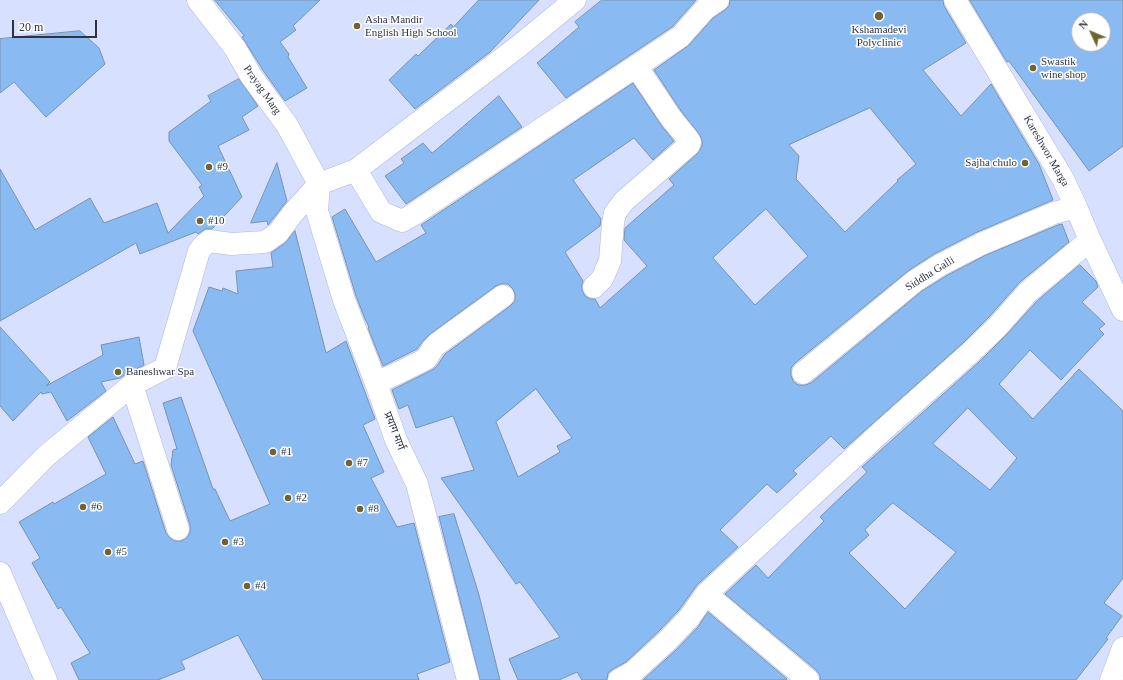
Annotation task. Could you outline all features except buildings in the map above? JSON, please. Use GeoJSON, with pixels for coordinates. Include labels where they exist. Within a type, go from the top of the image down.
{"type":"FeatureCollection","features":[{"type":"Feature","properties":{"kind":"street","name":"Prayag Marg"},"geometry":{"type":"LineString","coordinates":[[198,0],[235,48],[251,76],[287,125],[319,184]]}},
{"type":"Feature","properties":{"kind":"street"},"geometry":{"type":"LineString","coordinates":[[0,503],[46,456],[132,385],[165,368],[199,251],[204,245],[209,241],[232,244],[265,242],[278,233],[293,213],[319,184],[356,170],[519,46],[575,0]]}},
{"type":"Feature","properties":{"kind":"street"},"geometry":{"type":"LineString","coordinates":[[356,170],[382,212],[402,221],[680,37],[705,9],[718,0]]}},
{"type":"Feature","properties":{"kind":"street","name":"Kareshwor Marga"},"geometry":{"type":"LineString","coordinates":[[955,0],[1063,179],[1123,310]]}},
{"type":"Feature","properties":{"kind":"street"},"geometry":{"type":"LineString","coordinates":[[594,287],[602,279],[610,261],[615,213],[624,201],[689,145],[690,142],[671,118],[636,66]]}},
{"type":"Feature","properties":{"kind":"street","name":"प्रयाग मार्ग"},"geometry":{"type":"LineString","coordinates":[[319,184],[317,211],[344,300],[396,440],[417,484],[468,680]]}},
{"type":"Feature","properties":{"kind":"street","name":"Siddha Galli"},"geometry":{"type":"LineString","coordinates":[[803,373],[915,281],[981,244],[1054,213],[1076,207]]}},
{"type":"Feature","properties":{"kind":"street"},"geometry":{"type":"LineString","coordinates":[[619,680],[633,672],[668,640],[689,618],[706,594],[881,432],[971,352],[998,326],[1028,292],[1090,240]]}},
{"type":"Feature","properties":{"kind":"street"},"geometry":{"type":"LineString","coordinates":[[376,383],[426,358],[437,344],[503,296]]}},
{"type":"Feature","properties":{"kind":"street"},"geometry":{"type":"LineString","coordinates":[[132,385],[178,529]]}},
{"type":"Feature","properties":{"kind":"street"},"geometry":{"type":"LineString","coordinates":[[0,573],[46,680]]}},
{"type":"Feature","properties":{"kind":"street"},"geometry":{"type":"LineString","coordinates":[[706,594],[808,680]]}},
{"type":"Feature","properties":{"kind":"street"},"geometry":{"type":"LineString","coordinates":[[1111,680],[1123,648]]}},
{"type":"Feature","properties":{"kind":"place","name":"Kshamadevi Polyclinic"},"geometry":{"type":"Point","coordinates":[879,16]}},
{"type":"Feature","properties":{"kind":"place","name":"Asha Mandir English High School"},"geometry":{"type":"Point","coordinates":[357,26]}},
{"type":"Feature","properties":{"kind":"place","name":"Swastik wine shop"},"geometry":{"type":"Point","coordinates":[1033,68]}},
{"type":"Feature","properties":{"kind":"place","name":"Sajha chulo"},"geometry":{"type":"Point","coordinates":[1025,163]}},
{"type":"Feature","properties":{"kind":"place","name":"#9"},"geometry":{"type":"Point","coordinates":[209,167]}},
{"type":"Feature","properties":{"kind":"place","name":"#10"},"geometry":{"type":"Point","coordinates":[200,221]}},
{"type":"Feature","properties":{"kind":"place","name":"Baneshwar Spa"},"geometry":{"type":"Point","coordinates":[118,372]}},
{"type":"Feature","properties":{"kind":"place","name":"#1"},"geometry":{"type":"Point","coordinates":[273,452]}},
{"type":"Feature","properties":{"kind":"place","name":"#7"},"geometry":{"type":"Point","coordinates":[349,463]}},
{"type":"Feature","properties":{"kind":"place","name":"#2"},"geometry":{"type":"Point","coordinates":[288,498]}},
{"type":"Feature","properties":{"kind":"place","name":"#6"},"geometry":{"type":"Point","coordinates":[83,507]}},
{"type":"Feature","properties":{"kind":"place","name":"#8"},"geometry":{"type":"Point","coordinates":[360,509]}},
{"type":"Feature","properties":{"kind":"place","name":"#3"},"geometry":{"type":"Point","coordinates":[225,542]}},
{"type":"Feature","properties":{"kind":"place","name":"#5"},"geometry":{"type":"Point","coordinates":[108,552]}},
{"type":"Feature","properties":{"kind":"place","name":"#4"},"geometry":{"type":"Point","coordinates":[247,586]}}]}
